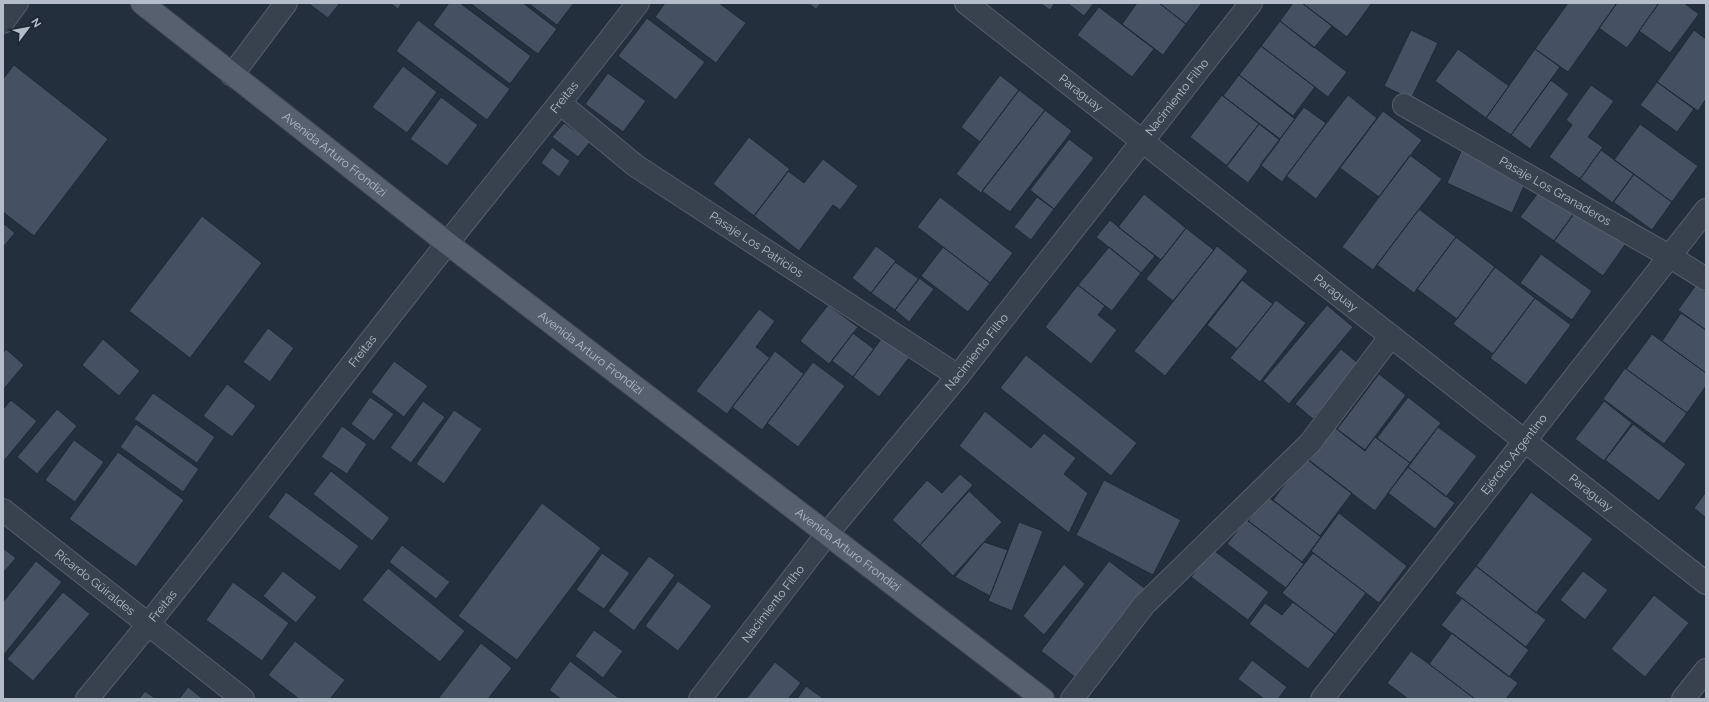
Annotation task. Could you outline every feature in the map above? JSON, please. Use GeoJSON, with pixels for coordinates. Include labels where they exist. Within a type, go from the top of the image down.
{"type":"FeatureCollection","features":[{"type":"Feature","properties":{"kind":"main road","name":"Avenida Arturo Frondizi"},"geometry":{"type":"LineString","coordinates":[[142,3],[447,243],[1043,699]]}},
{"type":"Feature","properties":{"kind":"street"},"geometry":{"type":"LineString","coordinates":[[3,22],[17,3]]}},
{"type":"Feature","properties":{"kind":"street"},"geometry":{"type":"LineString","coordinates":[[232,74],[286,3]]}},
{"type":"Feature","properties":{"kind":"street","name":"Freitas"},"geometry":{"type":"LineString","coordinates":[[86,699],[149,625],[447,243],[561,104],[638,3]]}},
{"type":"Feature","properties":{"kind":"street","name":"Paraguay"},"geometry":{"type":"LineString","coordinates":[[966,3],[1706,583]]}},
{"type":"Feature","properties":{"kind":"street","name":"Nacimiento Filho"},"geometry":{"type":"LineString","coordinates":[[700,699],[827,534],[958,376],[1144,142],[1251,3]]}},
{"type":"Feature","properties":{"kind":"street","name":"Pasaje Los Patricios"},"geometry":{"type":"LineString","coordinates":[[561,104],[636,166],[958,376]]}},
{"type":"Feature","properties":{"kind":"street","name":"Pasaje Los Granaderos"},"geometry":{"type":"LineString","coordinates":[[1404,105],[1670,256],[1706,279]]}},
{"type":"Feature","properties":{"kind":"street","name":"Ejército Argentino"},"geometry":{"type":"LineString","coordinates":[[1322,699],[1706,210]]}},
{"type":"Feature","properties":{"kind":"street"},"geometry":{"type":"LineString","coordinates":[[1072,699],[1144,605],[1310,443],[1391,336]]}},
{"type":"Feature","properties":{"kind":"street","name":"Ricardo Güiraldes"},"geometry":{"type":"LineString","coordinates":[[3,510],[243,699]]}},
{"type":"Feature","properties":{"kind":"street"},"geometry":{"type":"LineString","coordinates":[[1683,699],[1706,670]]}},
{"type":"Feature","properties":{"kind":"building"},"geometry":{"type":"Polygon","coordinates":[[[308,3],[340,3],[328,18],[308,3]]]}},
{"type":"Feature","properties":{"kind":"building"},"geometry":{"type":"Polygon","coordinates":[[[390,3],[402,3],[398,9],[390,3]]]}},
{"type":"Feature","properties":{"kind":"building"},"geometry":{"type":"Polygon","coordinates":[[[449,3],[460,3],[531,56],[510,84],[433,25],[449,3]]]}},
{"type":"Feature","properties":{"kind":"building"},"geometry":{"type":"Polygon","coordinates":[[[470,3],[523,3],[557,29],[538,54],[470,3]]]}},
{"type":"Feature","properties":{"kind":"building"},"geometry":{"type":"Polygon","coordinates":[[[528,3],[574,3],[557,25],[528,3]]]}},
{"type":"Feature","properties":{"kind":"building"},"geometry":{"type":"Polygon","coordinates":[[[665,3],[719,3],[746,23],[716,63],[655,17],[665,3]]]}},
{"type":"Feature","properties":{"kind":"building"},"geometry":{"type":"Polygon","coordinates":[[[808,3],[821,3],[816,9],[808,3]]]}},
{"type":"Feature","properties":{"kind":"building"},"geometry":{"type":"Polygon","coordinates":[[[1040,3],[1055,3],[1050,10],[1040,3]]]}},
{"type":"Feature","properties":{"kind":"building"},"geometry":{"type":"Polygon","coordinates":[[[1067,3],[1094,3],[1084,16],[1067,3]]]}},
{"type":"Feature","properties":{"kind":"building"},"geometry":{"type":"Polygon","coordinates":[[[1137,3],[1159,3],[1186,24],[1163,55],[1122,24],[1137,3]]]}},
{"type":"Feature","properties":{"kind":"building"},"geometry":{"type":"Polygon","coordinates":[[[1159,3],[1202,3],[1186,24],[1159,3]]]}},
{"type":"Feature","properties":{"kind":"building"},"geometry":{"type":"Polygon","coordinates":[[[1293,3],[1302,3],[1332,26],[1314,48],[1280,21],[1293,3]]]}},
{"type":"Feature","properties":{"kind":"building"},"geometry":{"type":"Polygon","coordinates":[[[1302,3],[1372,3],[1347,37],[1302,3]]]}},
{"type":"Feature","properties":{"kind":"building"},"geometry":{"type":"Polygon","coordinates":[[[1568,3],[1617,3],[1568,72],[1535,49],[1568,3]]]}},
{"type":"Feature","properties":{"kind":"building"},"geometry":{"type":"Polygon","coordinates":[[[1617,3],[1659,3],[1627,48],[1599,28],[1617,3]]]}},
{"type":"Feature","properties":{"kind":"building"},"geometry":{"type":"Polygon","coordinates":[[[1659,3],[1684,3],[1699,14],[1670,53],[1639,31],[1659,3]]]}},
{"type":"Feature","properties":{"kind":"building"},"geometry":{"type":"Polygon","coordinates":[[[1099,7],[1154,49],[1132,77],[1077,35],[1099,7]]]}},
{"type":"Feature","properties":{"kind":"building"},"geometry":{"type":"Polygon","coordinates":[[[647,18],[705,62],[676,100],[618,56],[647,18]]]}},
{"type":"Feature","properties":{"kind":"building"},"geometry":{"type":"Polygon","coordinates":[[[418,20],[510,89],[487,120],[396,51],[418,20]]]}},
{"type":"Feature","properties":{"kind":"building"},"geometry":{"type":"Polygon","coordinates":[[[1280,21],[1347,72],[1328,97],[1261,46],[1280,21]]]}},
{"type":"Feature","properties":{"kind":"building"},"geometry":{"type":"Polygon","coordinates":[[[1411,30],[1438,43],[1411,99],[1384,86],[1411,30]]]}},
{"type":"Feature","properties":{"kind":"building"},"geometry":{"type":"Polygon","coordinates":[[[1694,30],[1706,39],[1706,99],[1698,111],[1657,82],[1694,30]]]}},
{"type":"Feature","properties":{"kind":"building"},"geometry":{"type":"Polygon","coordinates":[[[1261,46],[1315,87],[1293,116],[1239,75],[1261,46]]]}},
{"type":"Feature","properties":{"kind":"building"},"geometry":{"type":"Polygon","coordinates":[[[1458,49],[1509,86],[1486,118],[1435,81],[1458,49]]]}},
{"type":"Feature","properties":{"kind":"building"},"geometry":{"type":"Polygon","coordinates":[[[1535,49],[1560,67],[1511,135],[1486,118],[1535,49]]]}},
{"type":"Feature","properties":{"kind":"building"},"geometry":{"type":"Polygon","coordinates":[[[14,65],[108,139],[34,236],[3,212],[3,79],[14,65]]]}},
{"type":"Feature","properties":{"kind":"building"},"geometry":{"type":"Polygon","coordinates":[[[403,66],[437,92],[407,133],[372,107],[403,66]]]}},
{"type":"Feature","properties":{"kind":"building"},"geometry":{"type":"Polygon","coordinates":[[[608,73],[646,101],[623,132],[585,104],[608,73]]]}},
{"type":"Feature","properties":{"kind":"building"},"geometry":{"type":"Polygon","coordinates":[[[1000,75],[1019,90],[980,142],[961,127],[1000,75]]]}},
{"type":"Feature","properties":{"kind":"building"},"geometry":{"type":"Polygon","coordinates":[[[1239,75],[1295,119],[1280,139],[1223,96],[1239,75]]]}},
{"type":"Feature","properties":{"kind":"building"},"geometry":{"type":"Polygon","coordinates":[[[1551,80],[1569,94],[1530,149],[1511,135],[1551,80]]]}},
{"type":"Feature","properties":{"kind":"building"},"geometry":{"type":"Polygon","coordinates":[[[1657,82],[1694,109],[1677,132],[1640,105],[1657,82]]]}},
{"type":"Feature","properties":{"kind":"building"},"geometry":{"type":"Polygon","coordinates":[[[1591,85],[1614,101],[1588,137],[1603,147],[1580,179],[1549,157],[1572,125],[1566,120],[1591,85]]]}},
{"type":"Feature","properties":{"kind":"building"},"geometry":{"type":"Polygon","coordinates":[[[1019,90],[1045,110],[981,193],[956,174],[1019,90]]]}},
{"type":"Feature","properties":{"kind":"building"},"geometry":{"type":"Polygon","coordinates":[[[1222,95],[1259,124],[1227,166],[1190,137],[1222,95]]]}},
{"type":"Feature","properties":{"kind":"building"},"geometry":{"type":"Polygon","coordinates":[[[1348,95],[1377,118],[1316,199],[1286,176],[1348,95]]]}},
{"type":"Feature","properties":{"kind":"building"},"geometry":{"type":"Polygon","coordinates":[[[441,97],[478,125],[447,166],[410,139],[441,97]]]}},
{"type":"Feature","properties":{"kind":"building"},"geometry":{"type":"Polygon","coordinates":[[[1304,107],[1326,123],[1282,182],[1260,165],[1304,107]]]}},
{"type":"Feature","properties":{"kind":"building"},"geometry":{"type":"Polygon","coordinates":[[[1045,110],[1072,131],[1010,212],[982,191],[1045,110]]]}},
{"type":"Feature","properties":{"kind":"building"},"geometry":{"type":"Polygon","coordinates":[[[1383,111],[1422,140],[1379,197],[1340,168],[1383,111]]]}},
{"type":"Feature","properties":{"kind":"building"},"geometry":{"type":"Polygon","coordinates":[[[564,123],[590,142],[578,157],[552,137],[564,123]]]}},
{"type":"Feature","properties":{"kind":"building"},"geometry":{"type":"Polygon","coordinates":[[[1259,124],[1280,140],[1248,183],[1226,166],[1259,124]]]}},
{"type":"Feature","properties":{"kind":"building"},"geometry":{"type":"Polygon","coordinates":[[[1640,124],[1698,166],[1672,202],[1614,160],[1640,124]]]}},
{"type":"Feature","properties":{"kind":"building"},"geometry":{"type":"Polygon","coordinates":[[[749,137],[790,169],[754,216],[713,184],[749,137]]]}},
{"type":"Feature","properties":{"kind":"building"},"geometry":{"type":"Polygon","coordinates":[[[1069,139],[1094,158],[1054,209],[1030,190],[1069,139]]]}},
{"type":"Feature","properties":{"kind":"building"},"geometry":{"type":"Polygon","coordinates":[[[552,147],[570,161],[559,177],[541,163],[552,147]]]}},
{"type":"Feature","properties":{"kind":"building"},"geometry":{"type":"Polygon","coordinates":[[[1463,147],[1528,177],[1512,213],[1447,183],[1463,147]]]}},
{"type":"Feature","properties":{"kind":"building"},"geometry":{"type":"Polygon","coordinates":[[[1601,150],[1634,174],[1613,203],[1580,179],[1601,150]]]}},
{"type":"Feature","properties":{"kind":"building"},"geometry":{"type":"Polygon","coordinates":[[[1410,155],[1442,179],[1373,270],[1342,247],[1410,155]]]}},
{"type":"Feature","properties":{"kind":"building"},"geometry":{"type":"Polygon","coordinates":[[[823,159],[858,186],[840,210],[833,205],[799,251],[754,216],[788,171],[804,183],[823,159]]]}},
{"type":"Feature","properties":{"kind":"building"},"geometry":{"type":"Polygon","coordinates":[[[1634,174],[1672,202],[1652,230],[1613,202],[1634,174]]]}},
{"type":"Feature","properties":{"kind":"building"},"geometry":{"type":"Polygon","coordinates":[[[1544,185],[1577,209],[1554,241],[1520,217],[1544,185]]]}},
{"type":"Feature","properties":{"kind":"building"},"geometry":{"type":"Polygon","coordinates":[[[1144,194],[1186,228],[1161,260],[1118,227],[1144,194]]]}},
{"type":"Feature","properties":{"kind":"building"},"geometry":{"type":"Polygon","coordinates":[[[940,197],[1013,253],[990,283],[917,227],[940,197]]]}},
{"type":"Feature","properties":{"kind":"building"},"geometry":{"type":"Polygon","coordinates":[[[1037,197],[1054,209],[1031,240],[1014,227],[1037,197]]]}},
{"type":"Feature","properties":{"kind":"building"},"geometry":{"type":"Polygon","coordinates":[[[1579,207],[1627,242],[1603,276],[1554,241],[1579,207]]]}},
{"type":"Feature","properties":{"kind":"building"},"geometry":{"type":"Polygon","coordinates":[[[1419,209],[1456,237],[1414,293],[1377,265],[1419,209]]]}},
{"type":"Feature","properties":{"kind":"building"},"geometry":{"type":"Polygon","coordinates":[[[202,216],[262,263],[190,358],[129,311],[202,216]]]}},
{"type":"Feature","properties":{"kind":"building"},"geometry":{"type":"Polygon","coordinates":[[[1110,220],[1155,256],[1141,273],[1096,237],[1110,220]]]}},
{"type":"Feature","properties":{"kind":"building"},"geometry":{"type":"Polygon","coordinates":[[[3,223],[15,233],[3,247],[3,223]]]}},
{"type":"Feature","properties":{"kind":"building"},"geometry":{"type":"Polygon","coordinates":[[[1186,228],[1214,250],[1173,301],[1146,279],[1186,228]]]}},
{"type":"Feature","properties":{"kind":"building"},"geometry":{"type":"Polygon","coordinates":[[[1456,237],[1495,267],[1457,319],[1417,289],[1456,237]]]}},
{"type":"Feature","properties":{"kind":"building"},"geometry":{"type":"Polygon","coordinates":[[[876,246],[896,261],[871,293],[852,278],[876,246]]]}},
{"type":"Feature","properties":{"kind":"building"},"geometry":{"type":"Polygon","coordinates":[[[1217,246],[1248,271],[1165,376],[1134,351],[1217,246]]]}},
{"type":"Feature","properties":{"kind":"building"},"geometry":{"type":"Polygon","coordinates":[[[943,247],[990,283],[968,312],[921,276],[943,247]]]}},
{"type":"Feature","properties":{"kind":"building"},"geometry":{"type":"Polygon","coordinates":[[[1109,247],[1141,273],[1112,311],[1078,285],[1109,247]]]}},
{"type":"Feature","properties":{"kind":"building"},"geometry":{"type":"Polygon","coordinates":[[[1541,254],[1592,291],[1572,320],[1520,283],[1541,254]]]}},
{"type":"Feature","properties":{"kind":"building"},"geometry":{"type":"Polygon","coordinates":[[[895,262],[919,279],[895,310],[871,293],[895,262]]]}},
{"type":"Feature","properties":{"kind":"building"},"geometry":{"type":"Polygon","coordinates":[[[1495,267],[1535,298],[1493,354],[1453,324],[1495,267]]]}},
{"type":"Feature","properties":{"kind":"building"},"geometry":{"type":"Polygon","coordinates":[[[919,278],[934,289],[909,322],[895,310],[919,278]]]}},
{"type":"Feature","properties":{"kind":"building"},"geometry":{"type":"Polygon","coordinates":[[[1242,280],[1273,304],[1237,349],[1207,325],[1242,280]]]}},
{"type":"Feature","properties":{"kind":"building"},"geometry":{"type":"Polygon","coordinates":[[[1078,285],[1105,306],[1098,315],[1117,330],[1091,364],[1045,327],[1078,285]]]}},
{"type":"Feature","properties":{"kind":"building"},"geometry":{"type":"Polygon","coordinates":[[[1696,285],[1706,292],[1706,330],[1678,310],[1696,285]]]}},
{"type":"Feature","properties":{"kind":"building"},"geometry":{"type":"Polygon","coordinates":[[[1535,298],[1571,325],[1526,385],[1490,358],[1535,298]]]}},
{"type":"Feature","properties":{"kind":"building"},"geometry":{"type":"Polygon","coordinates":[[[1276,300],[1306,323],[1260,382],[1230,358],[1276,300]]]}},
{"type":"Feature","properties":{"kind":"building"},"geometry":{"type":"Polygon","coordinates":[[[828,305],[858,327],[829,364],[800,341],[828,305]]]}},
{"type":"Feature","properties":{"kind":"building"},"geometry":{"type":"Polygon","coordinates":[[[1327,305],[1353,327],[1289,404],[1263,381],[1327,305]]]}},
{"type":"Feature","properties":{"kind":"building"},"geometry":{"type":"Polygon","coordinates":[[[759,309],[775,321],[756,347],[770,358],[727,414],[696,391],[759,309]]]}},
{"type":"Feature","properties":{"kind":"building"},"geometry":{"type":"Polygon","coordinates":[[[1681,313],[1706,330],[1706,373],[1662,341],[1681,313]]]}},
{"type":"Feature","properties":{"kind":"building"},"geometry":{"type":"Polygon","coordinates":[[[268,328],[294,348],[270,382],[243,362],[268,328]]]}},
{"type":"Feature","properties":{"kind":"building"},"geometry":{"type":"Polygon","coordinates":[[[853,333],[874,349],[853,377],[832,361],[853,333]]]}},
{"type":"Feature","properties":{"kind":"building"},"geometry":{"type":"Polygon","coordinates":[[[1652,334],[1706,373],[1706,386],[1687,413],[1626,369],[1652,334]]]}},
{"type":"Feature","properties":{"kind":"building"},"geometry":{"type":"Polygon","coordinates":[[[882,338],[909,358],[879,397],[853,377],[882,338]]]}},
{"type":"Feature","properties":{"kind":"building"},"geometry":{"type":"Polygon","coordinates":[[[103,339],[140,371],[119,396],[82,365],[103,339]]]}},
{"type":"Feature","properties":{"kind":"building"},"geometry":{"type":"Polygon","coordinates":[[[6,349],[24,365],[3,390],[3,353],[6,349]]]}},
{"type":"Feature","properties":{"kind":"building"},"geometry":{"type":"Polygon","coordinates":[[[1341,349],[1359,364],[1313,419],[1295,404],[1341,349]]]}},
{"type":"Feature","properties":{"kind":"building"},"geometry":{"type":"Polygon","coordinates":[[[775,351],[804,374],[762,430],[732,407],[775,351]]]}},
{"type":"Feature","properties":{"kind":"building"},"geometry":{"type":"Polygon","coordinates":[[[1026,355],[1137,443],[1111,476],[1000,388],[1026,355]]]}},
{"type":"Feature","properties":{"kind":"building"},"geometry":{"type":"Polygon","coordinates":[[[394,361],[428,386],[404,417],[371,392],[394,361]]]}},
{"type":"Feature","properties":{"kind":"building"},"geometry":{"type":"Polygon","coordinates":[[[813,362],[845,386],[798,447],[767,423],[813,362]]]}},
{"type":"Feature","properties":{"kind":"building"},"geometry":{"type":"Polygon","coordinates":[[[1625,368],[1687,413],[1664,444],[1603,399],[1625,368]]]}},
{"type":"Feature","properties":{"kind":"building"},"geometry":{"type":"Polygon","coordinates":[[[1379,374],[1406,395],[1365,450],[1337,429],[1379,374]]]}},
{"type":"Feature","properties":{"kind":"building"},"geometry":{"type":"Polygon","coordinates":[[[227,384],[256,406],[232,437],[203,416],[227,384]]]}},
{"type":"Feature","properties":{"kind":"building"},"geometry":{"type":"Polygon","coordinates":[[[153,393],[215,437],[197,463],[134,419],[153,393]]]}},
{"type":"Feature","properties":{"kind":"building"},"geometry":{"type":"Polygon","coordinates":[[[370,397],[394,414],[374,441],[351,424],[370,397]]]}},
{"type":"Feature","properties":{"kind":"building"},"geometry":{"type":"Polygon","coordinates":[[[1408,397],[1441,423],[1410,463],[1377,438],[1408,397]]]}},
{"type":"Feature","properties":{"kind":"building"},"geometry":{"type":"Polygon","coordinates":[[[11,400],[37,421],[3,462],[3,409],[11,400]]]}},
{"type":"Feature","properties":{"kind":"building"},"geometry":{"type":"Polygon","coordinates":[[[423,401],[445,417],[411,463],[390,448],[423,401]]]}},
{"type":"Feature","properties":{"kind":"building"},"geometry":{"type":"Polygon","coordinates":[[[1604,401],[1632,423],[1604,461],[1575,439],[1604,401]]]}},
{"type":"Feature","properties":{"kind":"building"},"geometry":{"type":"Polygon","coordinates":[[[57,409],[77,426],[37,474],[17,457],[57,409]]]}},
{"type":"Feature","properties":{"kind":"building"},"geometry":{"type":"Polygon","coordinates":[[[454,410],[482,429],[444,484],[416,464],[454,410]]]}},
{"type":"Feature","properties":{"kind":"building"},"geometry":{"type":"Polygon","coordinates":[[[985,411],[1031,448],[1044,433],[1076,458],[1064,474],[1088,493],[1069,533],[959,446],[985,411]]]}},
{"type":"Feature","properties":{"kind":"building"},"geometry":{"type":"Polygon","coordinates":[[[136,424],[199,469],[183,492],[120,447],[136,424]]]}},
{"type":"Feature","properties":{"kind":"building"},"geometry":{"type":"Polygon","coordinates":[[[1633,424],[1686,464],[1659,501],[1605,460],[1633,424]]]}},
{"type":"Feature","properties":{"kind":"building"},"geometry":{"type":"Polygon","coordinates":[[[342,426],[367,444],[347,474],[321,457],[342,426]]]}},
{"type":"Feature","properties":{"kind":"building"},"geometry":{"type":"Polygon","coordinates":[[[1334,427],[1365,451],[1375,437],[1410,463],[1375,511],[1309,461],[1334,427]]]}},
{"type":"Feature","properties":{"kind":"building"},"geometry":{"type":"Polygon","coordinates":[[[1438,427],[1477,456],[1446,497],[1408,467],[1438,427]]]}},
{"type":"Feature","properties":{"kind":"building"},"geometry":{"type":"Polygon","coordinates":[[[74,440],[104,462],[75,502],[45,480],[74,440]]]}},
{"type":"Feature","properties":{"kind":"building"},"geometry":{"type":"Polygon","coordinates":[[[118,452],[184,500],[136,567],[69,519],[118,452]]]}},
{"type":"Feature","properties":{"kind":"building"},"geometry":{"type":"Polygon","coordinates":[[[1305,457],[1352,493],[1320,536],[1273,500],[1305,457]]]}},
{"type":"Feature","properties":{"kind":"building"},"geometry":{"type":"Polygon","coordinates":[[[1408,467],[1455,503],[1435,529],[1388,493],[1408,467]]]}},
{"type":"Feature","properties":{"kind":"building"},"geometry":{"type":"Polygon","coordinates":[[[331,471],[390,518],[372,541],[313,494],[331,471]]]}},
{"type":"Feature","properties":{"kind":"building"},"geometry":{"type":"Polygon","coordinates":[[[960,474],[973,485],[920,545],[892,520],[927,480],[942,493],[960,474]]]}},
{"type":"Feature","properties":{"kind":"building"},"geometry":{"type":"Polygon","coordinates":[[[1104,480],[1181,520],[1153,575],[1076,535],[1104,480]]]}},
{"type":"Feature","properties":{"kind":"building"},"geometry":{"type":"Polygon","coordinates":[[[969,491],[1002,522],[953,576],[920,545],[969,491]]]}},
{"type":"Feature","properties":{"kind":"building"},"geometry":{"type":"Polygon","coordinates":[[[286,492],[359,546],[340,571],[268,517],[286,492]]]}},
{"type":"Feature","properties":{"kind":"building"},"geometry":{"type":"Polygon","coordinates":[[[1531,492],[1593,539],[1536,613],[1476,566],[1531,492]]]}},
{"type":"Feature","properties":{"kind":"building"},"geometry":{"type":"Polygon","coordinates":[[[1706,492],[1706,518],[1694,508],[1706,492]]]}},
{"type":"Feature","properties":{"kind":"building"},"geometry":{"type":"Polygon","coordinates":[[[1267,496],[1321,537],[1302,562],[1248,521],[1267,496]]]}},
{"type":"Feature","properties":{"kind":"building"},"geometry":{"type":"Polygon","coordinates":[[[542,503],[601,548],[517,660],[458,616],[542,503]]]}},
{"type":"Feature","properties":{"kind":"building"},"geometry":{"type":"Polygon","coordinates":[[[1339,513],[1407,566],[1379,603],[1311,551],[1339,513]]]}},
{"type":"Feature","properties":{"kind":"building"},"geometry":{"type":"Polygon","coordinates":[[[1246,519],[1304,564],[1286,588],[1227,544],[1246,519]]]}},
{"type":"Feature","properties":{"kind":"building"},"geometry":{"type":"Polygon","coordinates":[[[1019,522],[1043,531],[1012,611],[988,601],[1019,522]]]}},
{"type":"Feature","properties":{"kind":"building"},"geometry":{"type":"Polygon","coordinates":[[[984,542],[1008,550],[990,596],[955,577],[984,542]]]}},
{"type":"Feature","properties":{"kind":"building"},"geometry":{"type":"Polygon","coordinates":[[[402,545],[450,582],[436,599],[389,562],[402,545]]]}},
{"type":"Feature","properties":{"kind":"building"},"geometry":{"type":"Polygon","coordinates":[[[3,548],[16,558],[3,573],[3,548]]]}},
{"type":"Feature","properties":{"kind":"building"},"geometry":{"type":"Polygon","coordinates":[[[1212,549],[1269,592],[1248,620],[1191,577],[1212,549]]]}},
{"type":"Feature","properties":{"kind":"building"},"geometry":{"type":"Polygon","coordinates":[[[602,553],[630,573],[604,609],[576,590],[602,553]]]}},
{"type":"Feature","properties":{"kind":"building"},"geometry":{"type":"Polygon","coordinates":[[[1313,553],[1366,593],[1335,634],[1282,593],[1313,553]]]}},
{"type":"Feature","properties":{"kind":"building"},"geometry":{"type":"Polygon","coordinates":[[[649,556],[675,575],[634,631],[608,611],[649,556]]]}},
{"type":"Feature","properties":{"kind":"building"},"geometry":{"type":"Polygon","coordinates":[[[36,561],[62,582],[3,656],[3,602],[36,561]]]}},
{"type":"Feature","properties":{"kind":"building"},"geometry":{"type":"Polygon","coordinates":[[[1109,561],[1147,590],[1079,680],[1041,651],[1109,561]]]}},
{"type":"Feature","properties":{"kind":"building"},"geometry":{"type":"Polygon","coordinates":[[[1064,564],[1085,584],[1044,635],[1023,616],[1064,564]]]}},
{"type":"Feature","properties":{"kind":"building"},"geometry":{"type":"Polygon","coordinates":[[[1476,566],[1546,620],[1526,647],[1455,593],[1476,566]]]}},
{"type":"Feature","properties":{"kind":"building"},"geometry":{"type":"Polygon","coordinates":[[[388,568],[465,631],[440,662],[362,600],[388,568]]]}},
{"type":"Feature","properties":{"kind":"building"},"geometry":{"type":"Polygon","coordinates":[[[283,571],[317,597],[296,623],[263,596],[283,571]]]}},
{"type":"Feature","properties":{"kind":"building"},"geometry":{"type":"Polygon","coordinates":[[[1583,571],[1608,590],[1585,620],[1560,600],[1583,571]]]}},
{"type":"Feature","properties":{"kind":"building"},"geometry":{"type":"Polygon","coordinates":[[[678,581],[712,606],[678,651],[645,626],[678,581]]]}},
{"type":"Feature","properties":{"kind":"building"},"geometry":{"type":"Polygon","coordinates":[[[233,582],[289,623],[262,661],[206,620],[233,582]]]}},
{"type":"Feature","properties":{"kind":"building"},"geometry":{"type":"Polygon","coordinates":[[[63,592],[90,614],[33,681],[7,659],[63,592]]]}},
{"type":"Feature","properties":{"kind":"building"},"geometry":{"type":"Polygon","coordinates":[[[1654,595],[1689,623],[1645,677],[1611,649],[1654,595]]]}},
{"type":"Feature","properties":{"kind":"building"},"geometry":{"type":"Polygon","coordinates":[[[1462,598],[1529,650],[1509,677],[1441,625],[1462,598]]]}},
{"type":"Feature","properties":{"kind":"building"},"geometry":{"type":"Polygon","coordinates":[[[1293,602],[1335,634],[1308,669],[1249,624],[1265,603],[1282,615],[1293,602]]]}},
{"type":"Feature","properties":{"kind":"building"},"geometry":{"type":"Polygon","coordinates":[[[594,630],[623,651],[603,678],[575,656],[594,630]]]}},
{"type":"Feature","properties":{"kind":"building"},"geometry":{"type":"Polygon","coordinates":[[[1452,633],[1518,683],[1506,699],[1475,699],[1429,664],[1452,633]]]}},
{"type":"Feature","properties":{"kind":"building"},"geometry":{"type":"Polygon","coordinates":[[[295,641],[345,680],[330,699],[299,699],[268,675],[295,641]]]}},
{"type":"Feature","properties":{"kind":"building"},"geometry":{"type":"Polygon","coordinates":[[[481,643],[512,668],[488,699],[438,699],[481,643]]]}},
{"type":"Feature","properties":{"kind":"building"},"geometry":{"type":"Polygon","coordinates":[[[1411,651],[1475,699],[1408,699],[1387,683],[1411,651]]]}},
{"type":"Feature","properties":{"kind":"building"},"geometry":{"type":"Polygon","coordinates":[[[1252,660],[1287,687],[1278,699],[1264,699],[1238,679],[1252,660]]]}},
{"type":"Feature","properties":{"kind":"building"},"geometry":{"type":"Polygon","coordinates":[[[570,661],[620,699],[561,699],[549,690],[570,661]]]}},
{"type":"Feature","properties":{"kind":"building"},"geometry":{"type":"Polygon","coordinates":[[[775,662],[801,683],[788,699],[746,699],[775,662]]]}},
{"type":"Feature","properties":{"kind":"building"},"geometry":{"type":"Polygon","coordinates":[[[806,686],[824,699],[797,699],[806,686]]]}},
{"type":"Feature","properties":{"kind":"building"},"geometry":{"type":"Polygon","coordinates":[[[188,687],[203,699],[179,699],[188,687]]]}},
{"type":"Feature","properties":{"kind":"building"},"geometry":{"type":"Polygon","coordinates":[[[145,691],[156,699],[139,699],[145,691]]]}}]}
